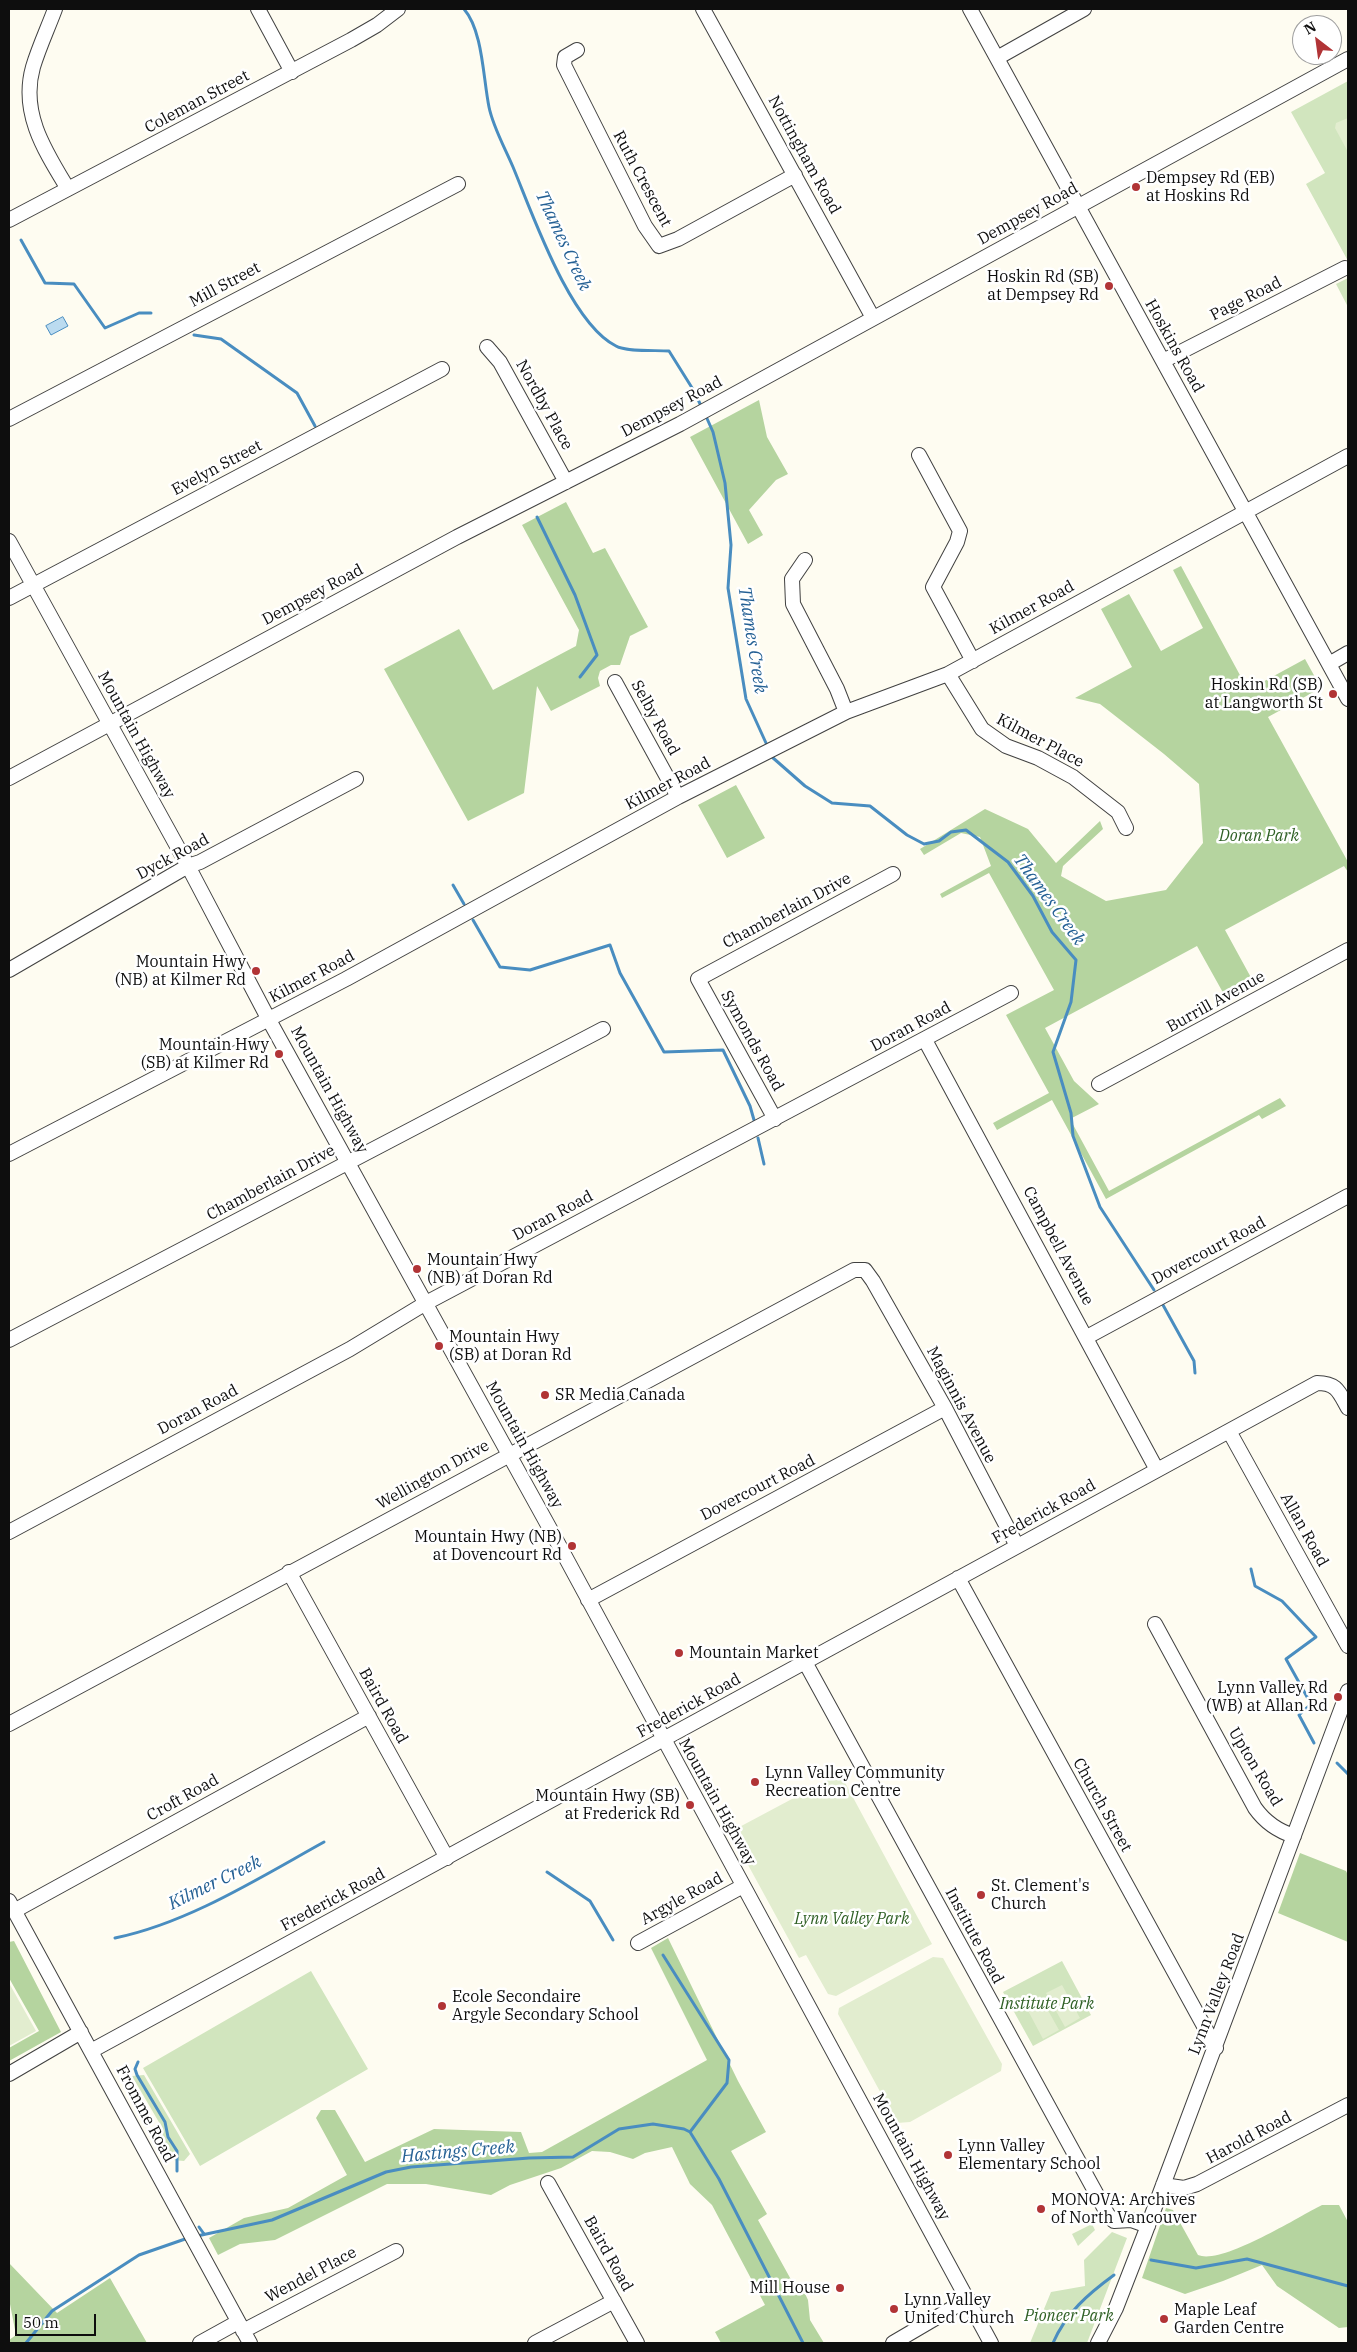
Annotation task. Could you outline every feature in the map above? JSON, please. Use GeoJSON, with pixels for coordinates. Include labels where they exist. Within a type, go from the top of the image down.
{"type":"FeatureCollection","features":[{"type":"Feature","properties":{"kind":"street"},"geometry":{"type":"LineString","coordinates":[[55,9],[33,66],[30,107],[40,141],[68,189]]}},
{"type":"Feature","properties":{"kind":"street"},"geometry":{"type":"LineString","coordinates":[[258,9],[292,72]]}},
{"type":"Feature","properties":{"kind":"street","name":"Coleman Street"},"geometry":{"type":"LineString","coordinates":[[9,220],[292,72],[378,25],[398,9]]}},
{"type":"Feature","properties":{"kind":"street","name":"Nottingham Road"},"geometry":{"type":"LineString","coordinates":[[703,9],[873,318]]}},
{"type":"Feature","properties":{"kind":"street","name":"Hoskins Road"},"geometry":{"type":"LineString","coordinates":[[970,9],[1348,699]]}},
{"type":"Feature","properties":{"kind":"street"},"geometry":{"type":"LineString","coordinates":[[997,58],[1084,9]]}},
{"type":"Feature","properties":{"kind":"street","name":"Ruth Crescent"},"geometry":{"type":"LineString","coordinates":[[577,50],[565,57],[564,65],[645,226],[659,246],[678,239],[795,175]]}},
{"type":"Feature","properties":{"kind":"street","name":"Dempsey Road"},"geometry":{"type":"LineString","coordinates":[[9,778],[449,542],[680,424],[1348,59]]}},
{"type":"Feature","properties":{"kind":"street","name":"Mill Street"},"geometry":{"type":"LineString","coordinates":[[9,419],[458,184]]}},
{"type":"Feature","properties":{"kind":"street","name":"Page Road"},"geometry":{"type":"LineString","coordinates":[[1163,361],[1345,268]]}},
{"type":"Feature","properties":{"kind":"street","name":"Nordby Place"},"geometry":{"type":"LineString","coordinates":[[487,347],[500,362],[566,482]]}},
{"type":"Feature","properties":{"kind":"street","name":"Evelyn Street"},"geometry":{"type":"LineString","coordinates":[[9,598],[32,584],[442,369]]}},
{"type":"Feature","properties":{"kind":"street"},"geometry":{"type":"LineString","coordinates":[[919,455],[960,531],[958,542],[933,587],[973,660]]}},
{"type":"Feature","properties":{"kind":"street","name":"Kilmer Road"},"geometry":{"type":"LineString","coordinates":[[9,1154],[269,1020],[678,797],[846,712],[948,674],[1348,456]]}},
{"type":"Feature","properties":{"kind":"street","name":"Mountain Highway"},"geometry":{"type":"LineString","coordinates":[[9,540],[188,866],[269,1020],[509,1453],[663,1740],[968,2299],[990,2343]]}},
{"type":"Feature","properties":{"kind":"street"},"geometry":{"type":"LineString","coordinates":[[805,560],[792,579],[793,604],[837,689],[846,712]]}},
{"type":"Feature","properties":{"kind":"street"},"geometry":{"type":"LineString","coordinates":[[1329,664],[1348,653]]}},
{"type":"Feature","properties":{"kind":"street","name":"Kilmer Place"},"geometry":{"type":"LineString","coordinates":[[948,674],[982,729],[1006,746],[1038,758],[1073,776],[1118,812],[1126,828]]}},
{"type":"Feature","properties":{"kind":"street","name":"Selby Road"},"geometry":{"type":"LineString","coordinates":[[615,682],[678,797]]}},
{"type":"Feature","properties":{"kind":"street","name":"Dyck Road"},"geometry":{"type":"LineString","coordinates":[[9,970],[188,866],[200,862],[356,779]]}},
{"type":"Feature","properties":{"kind":"street","name":"Chamberlain Drive"},"geometry":{"type":"LineString","coordinates":[[698,980],[894,874]]}},
{"type":"Feature","properties":{"kind":"street","name":"Burrill Avenue"},"geometry":{"type":"LineString","coordinates":[[1100,1084],[1348,950]]}},
{"type":"Feature","properties":{"kind":"street","name":"Symonds Road"},"geometry":{"type":"LineString","coordinates":[[698,980],[776,1119]]}},
{"type":"Feature","properties":{"kind":"street","name":"Doran Road"},"geometry":{"type":"LineString","coordinates":[[9,1532],[350,1349],[426,1303],[1011,994]]}},
{"type":"Feature","properties":{"kind":"street","name":"Chamberlain Drive"},"geometry":{"type":"LineString","coordinates":[[9,1340],[603,1029]]}},
{"type":"Feature","properties":{"kind":"street","name":"Campbell Avenue"},"geometry":{"type":"LineString","coordinates":[[926,1040],[1158,1470]]}},
{"type":"Feature","properties":{"kind":"street","name":"Dovercourt Road"},"geometry":{"type":"LineString","coordinates":[[1087,1337],[1348,1196]]}},
{"type":"Feature","properties":{"kind":"street","name":"Wellington Drive"},"geometry":{"type":"LineString","coordinates":[[9,1724],[214,1615],[288,1572],[844,1273],[854,1270],[865,1270],[873,1280]]}},
{"type":"Feature","properties":{"kind":"street","name":"Maginnis Avenue"},"geometry":{"type":"LineString","coordinates":[[873,1280],[944,1408],[1017,1546]]}},
{"type":"Feature","properties":{"kind":"street","name":"Frederick Road"},"geometry":{"type":"LineString","coordinates":[[91,2051],[1317,1383],[1329,1383],[1335,1387],[1348,1408]]}},
{"type":"Feature","properties":{"kind":"street","name":"Dovercourt Road"},"geometry":{"type":"LineString","coordinates":[[588,1600],[944,1408]]}},
{"type":"Feature","properties":{"kind":"street","name":"Allan Road"},"geometry":{"type":"LineString","coordinates":[[1229,1431],[1348,1646]]}},
{"type":"Feature","properties":{"kind":"street","name":"Baird Road"},"geometry":{"type":"LineString","coordinates":[[288,1572],[447,1858]]}},
{"type":"Feature","properties":{"kind":"street","name":"Church Street"},"geometry":{"type":"LineString","coordinates":[[958,1578],[1216,2048]]}},
{"type":"Feature","properties":{"kind":"street","name":"Upton Road"},"geometry":{"type":"LineString","coordinates":[[1155,1624],[1255,1808],[1263,1819],[1274,1827],[1294,1836]]}},
{"type":"Feature","properties":{"kind":"street","name":"Institute Road"},"geometry":{"type":"LineString","coordinates":[[805,1662],[1108,2215],[1114,2221],[1131,2220],[1148,2226]]}},
{"type":"Feature","properties":{"kind":"street","name":"Lynn Valley Road"},"geometry":{"type":"LineString","coordinates":[[1098,2343],[1116,2308],[1148,2226],[1275,1892],[1348,1691]]}},
{"type":"Feature","properties":{"kind":"street","name":"Croft Road"},"geometry":{"type":"LineString","coordinates":[[11,1906],[369,1716]]}},
{"type":"Feature","properties":{"kind":"street","name":"Argyle Road"},"geometry":{"type":"LineString","coordinates":[[638,1943],[743,1886]]}},
{"type":"Feature","properties":{"kind":"street","name":"Fromme Road"},"geometry":{"type":"LineString","coordinates":[[11,1906],[244,2332]]}},
{"type":"Feature","properties":{"kind":"street"},"geometry":{"type":"LineString","coordinates":[[9,2074],[81,2032]]}},
{"type":"Feature","properties":{"kind":"street","name":"Harold Road"},"geometry":{"type":"LineString","coordinates":[[1163,2185],[1184,2188],[1197,2184],[1348,2105]]}},
{"type":"Feature","properties":{"kind":"street","name":"Baird Road"},"geometry":{"type":"LineString","coordinates":[[548,2183],[637,2343]]}},
{"type":"Feature","properties":{"kind":"street","name":"Wendel Place"},"geometry":{"type":"LineString","coordinates":[[200,2343],[244,2332],[396,2251]]}},
{"type":"Feature","properties":{"kind":"street"},"geometry":{"type":"LineString","coordinates":[[893,2343],[968,2299]]}},
{"type":"Feature","properties":{"kind":"street"},"geometry":{"type":"LineString","coordinates":[[535,2343],[614,2301]]}},
{"type":"Feature","properties":{"kind":"street","name":"Lynn Valley Road"},"geometry":{"type":"LineString","coordinates":[[1109,2343],[1116,2308]]}},
{"type":"Feature","properties":{"kind":"green space"},"geometry":{"type":"Polygon","coordinates":[[[1348,81],[1348,261],[1306,184],[1325,173],[1291,112],[1348,81]]]}},
{"type":"Feature","properties":{"kind":"green space"},"geometry":{"type":"Polygon","coordinates":[[[1348,118],[1348,152],[1335,128],[1336,123],[1348,118]]]}},
{"type":"Feature","properties":{"kind":"green space"},"geometry":{"type":"Polygon","coordinates":[[[1348,278],[1348,307],[1336,284],[1348,278]]]}},
{"type":"Feature","properties":{"kind":"green space"},"geometry":{"type":"Polygon","coordinates":[[[759,400],[767,437],[788,474],[776,480],[749,510],[763,535],[748,544],[690,437],[759,400]]]}},
{"type":"Feature","properties":{"kind":"green space"},"geometry":{"type":"Polygon","coordinates":[[[566,502],[593,553],[605,548],[648,627],[630,636],[620,665],[611,665],[600,671],[598,678],[600,686],[551,711],[537,686],[524,793],[468,821],[384,669],[459,629],[493,690],[576,646],[579,630],[522,525],[566,502]]]}},
{"type":"Feature","properties":{"kind":"green space","name":"Doran Park"},"geometry":{"type":"Polygon","coordinates":[[[1181,566],[1248,690],[1305,659],[1321,688],[1268,717],[1348,862],[1348,872],[1344,866],[1225,930],[1254,983],[1226,998],[1197,946],[1045,1028],[1074,1081],[1099,1104],[1070,1119],[1109,1191],[1280,1098],[1286,1106],[1262,1119],[1259,1115],[1106,1199],[1052,1100],[997,1130],[993,1123],[1049,1093],[1006,1015],[1054,990],[989,873],[942,898],[940,894],[991,866],[980,837],[961,833],[924,855],[920,849],[985,809],[1028,829],[1056,863],[1100,821],[1103,829],[1063,866],[1061,876],[1106,901],[1166,890],[1203,843],[1199,784],[1100,704],[1075,698],[1132,667],[1101,609],[1129,594],[1161,651],[1203,628],[1173,570],[1181,566]]]}},
{"type":"Feature","properties":{"kind":"green space"},"geometry":{"type":"Polygon","coordinates":[[[736,785],[765,838],[727,858],[698,805],[736,785]]]}},
{"type":"Feature","properties":{"kind":"green space","name":"Lynn Valley Park"},"geometry":{"type":"Polygon","coordinates":[[[837,1775],[842,1777],[932,1944],[836,1996],[828,1994],[806,1955],[799,1958],[730,1832],[837,1775]]]}},
{"type":"Feature","properties":{"kind":"green space"},"geometry":{"type":"Polygon","coordinates":[[[1300,1853],[1346,1871],[1348,1875],[1348,1942],[1278,1913],[1300,1853]]]}},
{"type":"Feature","properties":{"kind":"green space"},"geometry":{"type":"Polygon","coordinates":[[[668,1938],[738,2081],[766,2132],[731,2151],[767,2214],[758,2220],[794,2285],[800,2283],[808,2300],[810,2320],[824,2343],[721,2343],[715,2332],[765,2305],[712,2205],[690,2184],[672,2147],[645,2153],[633,2159],[610,2152],[592,2151],[561,2168],[510,2185],[491,2195],[426,2184],[387,2184],[275,2240],[240,2244],[218,2255],[209,2238],[244,2218],[288,2208],[347,2175],[316,2118],[321,2110],[335,2110],[365,2162],[434,2129],[521,2132],[529,2153],[542,2152],[707,2060],[651,1948],[668,1938]]]}},
{"type":"Feature","properties":{"kind":"green space"},"geometry":{"type":"Polygon","coordinates":[[[14,1941],[61,2032],[9,2061],[9,2048],[39,2031],[9,1978],[9,1942],[14,1941]]]}},
{"type":"Feature","properties":{"kind":"green space"},"geometry":{"type":"Polygon","coordinates":[[[933,1957],[943,1958],[1002,2064],[1001,2071],[910,2122],[897,2123],[838,2014],[839,2008],[933,1957]]]}},
{"type":"Feature","properties":{"kind":"green space","name":"Institute Park"},"geometry":{"type":"Polygon","coordinates":[[[1062,1961],[1091,2015],[1033,2046],[1003,1992],[1062,1961]]]}},
{"type":"Feature","properties":{"kind":"green space"},"geometry":{"type":"Polygon","coordinates":[[[311,1971],[368,2069],[200,2166],[143,2068],[311,1971]]]}},
{"type":"Feature","properties":{"kind":"green space"},"geometry":{"type":"Polygon","coordinates":[[[9,1983],[36,2031],[9,2046],[9,1983]]]}},
{"type":"Feature","properties":{"kind":"green space"},"geometry":{"type":"Polygon","coordinates":[[[1062,1985],[1080,2018],[1065,2027],[1046,1993],[1062,1985]]]}},
{"type":"Feature","properties":{"kind":"green space"},"geometry":{"type":"Polygon","coordinates":[[[1040,1996],[1059,2030],[1043,2039],[1025,2005],[1040,1996]]]}},
{"type":"Feature","properties":{"kind":"green space"},"geometry":{"type":"Polygon","coordinates":[[[144,2075],[190,2154],[184,2161],[173,2160],[161,2134],[160,2124],[132,2076],[144,2075]]]}},
{"type":"Feature","properties":{"kind":"green space"},"geometry":{"type":"Polygon","coordinates":[[[1322,2205],[1339,2205],[1348,2222],[1348,2327],[1339,2328],[1277,2286],[1262,2265],[1185,2294],[1142,2278],[1166,2208],[1173,2210],[1198,2255],[1209,2256],[1224,2253],[1259,2239],[1322,2205]]]}},
{"type":"Feature","properties":{"kind":"green space"},"geometry":{"type":"Polygon","coordinates":[[[1092,2224],[1095,2230],[1078,2246],[1072,2234],[1092,2224]]]}},
{"type":"Feature","properties":{"kind":"green space","name":"Pioneer Park"},"geometry":{"type":"Polygon","coordinates":[[[1112,2232],[1127,2238],[1087,2343],[1030,2343],[1051,2292],[1085,2286],[1084,2260],[1112,2232]]]}},
{"type":"Feature","properties":{"kind":"green space"},"geometry":{"type":"Polygon","coordinates":[[[9,2263],[57,2313],[110,2278],[147,2343],[9,2343],[9,2340],[16,2335],[9,2299],[9,2263]]]}},
{"type":"Feature","properties":{"kind":"water"},"geometry":{"type":"Polygon","coordinates":[[[63,317],[68,326],[51,335],[46,326],[63,317]]]}},
{"type":"Feature","properties":{"kind":"waterway","name":"Thames Creek"},"geometry":{"type":"LineString","coordinates":[[464,9],[470,18],[479,42],[493,122],[542,239],[568,292],[583,315],[599,334],[616,346],[634,350],[669,351],[694,391],[702,408]]}},
{"type":"Feature","properties":{"kind":"waterway"},"geometry":{"type":"LineString","coordinates":[[21,240],[45,283],[74,284],[105,328],[139,313],[151,313]]}},
{"type":"Feature","properties":{"kind":"waterway"},"geometry":{"type":"LineString","coordinates":[[194,335],[221,339],[297,393],[315,426]]}},
{"type":"Feature","properties":{"kind":"waterway","name":"Thames Creek"},"geometry":{"type":"LineString","coordinates":[[705,414],[713,432],[725,483],[731,545],[728,588],[746,699],[766,743]]}},
{"type":"Feature","properties":{"kind":"waterway"},"geometry":{"type":"LineString","coordinates":[[537,517],[575,595],[597,655],[580,677]]}},
{"type":"Feature","properties":{"kind":"waterway","name":"Thames Creek"},"geometry":{"type":"LineString","coordinates":[[772,757],[805,786],[832,803],[870,806],[907,835],[924,844],[939,841],[951,832],[966,830],[1008,862],[1033,896],[1052,932],[1076,960],[1071,1002],[1053,1052],[1071,1113],[1073,1136],[1100,1207],[1154,1290]]}},
{"type":"Feature","properties":{"kind":"waterway"},"geometry":{"type":"LineString","coordinates":[[453,885],[464,904]]}},
{"type":"Feature","properties":{"kind":"waterway"},"geometry":{"type":"LineString","coordinates":[[473,920],[500,967],[530,970],[610,945],[620,973],[664,1052],[723,1050],[750,1106],[754,1120]]}},
{"type":"Feature","properties":{"kind":"waterway"},"geometry":{"type":"LineString","coordinates":[[758,1138],[764,1164]]}},
{"type":"Feature","properties":{"kind":"waterway","name":"Thames Creek"},"geometry":{"type":"LineString","coordinates":[[1163,1305],[1194,1361],[1195,1373]]}},
{"type":"Feature","properties":{"kind":"waterway","name":"Thames Creek"},"geometry":{"type":"LineString","coordinates":[[1251,1569],[1255,1586],[1282,1601],[1316,1637],[1286,1659],[1311,1704],[1299,1715],[1314,1743]]}},
{"type":"Feature","properties":{"kind":"waterway","name":"Thames Creek"},"geometry":{"type":"LineString","coordinates":[[1337,1763],[1348,1774]]}},
{"type":"Feature","properties":{"kind":"waterway","name":"Kilmer Creek"},"geometry":{"type":"LineString","coordinates":[[115,1938],[142,1931],[196,1911],[324,1842]]}},
{"type":"Feature","properties":{"kind":"waterway","name":"Kilmer Creek"},"geometry":{"type":"LineString","coordinates":[[547,1872],[590,1901],[613,1940]]}},
{"type":"Feature","properties":{"kind":"waterway","name":"Kilmer Creek"},"geometry":{"type":"LineString","coordinates":[[663,1955],[729,2060],[727,2083],[690,2132]]}},
{"type":"Feature","properties":{"kind":"waterway"},"geometry":{"type":"LineString","coordinates":[[138,2062],[135,2069],[137,2075],[165,2122],[168,2137],[177,2151],[177,2171]]}},
{"type":"Feature","properties":{"kind":"waterway","name":"Hastings Creek"},"geometry":{"type":"LineString","coordinates":[[197,2236],[272,2220],[386,2172],[411,2167],[529,2158],[573,2157],[619,2129],[653,2124],[684,2129],[690,2132],[719,2179],[803,2343]]}},
{"type":"Feature","properties":{"kind":"waterway","name":"Hastings Creek"},"geometry":{"type":"LineString","coordinates":[[199,2227],[204,2234]]}},
{"type":"Feature","properties":{"kind":"waterway","name":"Hastings Creek"},"geometry":{"type":"LineString","coordinates":[[26,2343],[52,2311],[139,2255],[188,2238]]}},
{"type":"Feature","properties":{"kind":"waterway","name":"Hastings Creek"},"geometry":{"type":"LineString","coordinates":[[1151,2260],[1196,2268],[1247,2259],[1348,2286]]}},
{"type":"Feature","properties":{"kind":"waterway","name":"Hastings Creek"},"geometry":{"type":"LineString","coordinates":[[1053,2343],[1071,2313],[1095,2289],[1114,2275]]}},
{"type":"Feature","properties":{"kind":"place","name":"Dempsey Rd (EB) at Hoskins Rd"},"geometry":{"type":"Point","coordinates":[1136,187]}},
{"type":"Feature","properties":{"kind":"place","name":"Hoskin Rd (SB) at Dempsey Rd"},"geometry":{"type":"Point","coordinates":[1109,286]}},
{"type":"Feature","properties":{"kind":"place","name":"Hoskin Rd (SB) at Langworth St"},"geometry":{"type":"Point","coordinates":[1333,694]}},
{"type":"Feature","properties":{"kind":"place","name":"Mountain Hwy (NB) at Kilmer Rd"},"geometry":{"type":"Point","coordinates":[256,971]}},
{"type":"Feature","properties":{"kind":"place","name":"Mountain Hwy (SB) at Kilmer Rd"},"geometry":{"type":"Point","coordinates":[279,1054]}},
{"type":"Feature","properties":{"kind":"place","name":"Mountain Hwy (NB) at Doran Rd"},"geometry":{"type":"Point","coordinates":[417,1269]}},
{"type":"Feature","properties":{"kind":"place","name":"Mountain Hwy (SB) at Doran Rd"},"geometry":{"type":"Point","coordinates":[439,1346]}},
{"type":"Feature","properties":{"kind":"place","name":"SR Media Canada"},"geometry":{"type":"Point","coordinates":[545,1395]}},
{"type":"Feature","properties":{"kind":"place","name":"Mountain Hwy (NB) at Dovencourt Rd"},"geometry":{"type":"Point","coordinates":[572,1546]}},
{"type":"Feature","properties":{"kind":"place","name":"Mountain Market"},"geometry":{"type":"Point","coordinates":[679,1653]}},
{"type":"Feature","properties":{"kind":"place","name":"Lynn Valley Rd (WB) at Allan Rd"},"geometry":{"type":"Point","coordinates":[1338,1697]}},
{"type":"Feature","properties":{"kind":"place","name":"Lynn Valley Community Recreation Centre"},"geometry":{"type":"Point","coordinates":[755,1782]}},
{"type":"Feature","properties":{"kind":"place","name":"Mountain Hwy (SB) at Frederick Rd"},"geometry":{"type":"Point","coordinates":[690,1805]}},
{"type":"Feature","properties":{"kind":"place","name":"St. Clement's Church"},"geometry":{"type":"Point","coordinates":[981,1895]}},
{"type":"Feature","properties":{"kind":"place","name":"Ecole Secondaire Argyle Secondary School"},"geometry":{"type":"Point","coordinates":[442,2006]}},
{"type":"Feature","properties":{"kind":"place","name":"Lynn Valley Elementary School"},"geometry":{"type":"Point","coordinates":[948,2155]}},
{"type":"Feature","properties":{"kind":"place","name":"MONOVA: Archives of North Vancouver"},"geometry":{"type":"Point","coordinates":[1041,2209]}},
{"type":"Feature","properties":{"kind":"place","name":"Mill House"},"geometry":{"type":"Point","coordinates":[840,2288]}},
{"type":"Feature","properties":{"kind":"place","name":"Lynn Valley United Church"},"geometry":{"type":"Point","coordinates":[894,2309]}},
{"type":"Feature","properties":{"kind":"place","name":"Maple Leaf Garden Centre"},"geometry":{"type":"Point","coordinates":[1164,2319]}}]}
